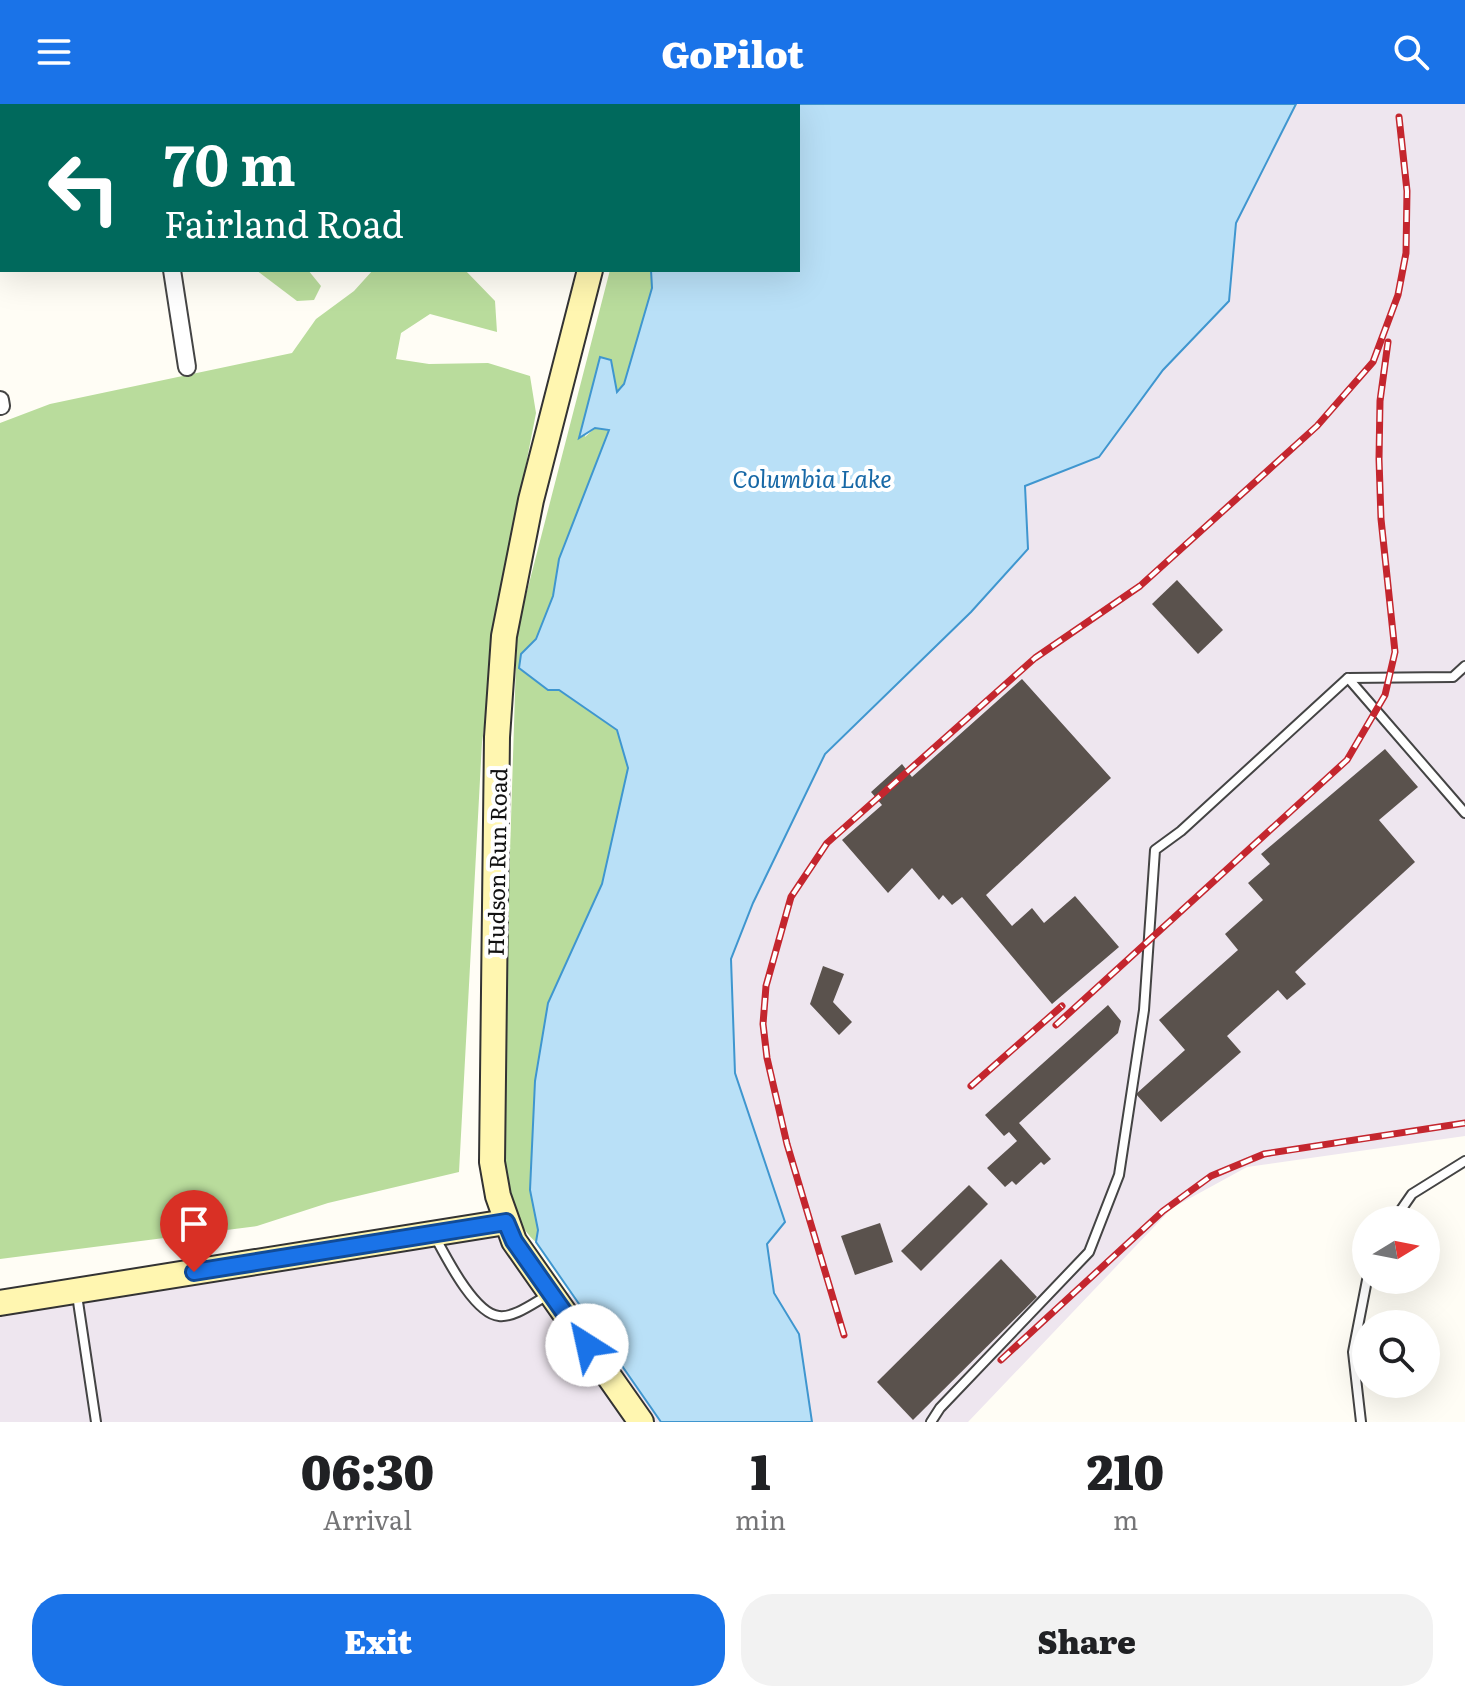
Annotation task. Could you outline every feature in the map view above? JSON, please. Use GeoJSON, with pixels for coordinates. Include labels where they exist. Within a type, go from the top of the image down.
{"type":"FeatureCollection","features":[{"type":"Feature","properties":{"kind":"main road","name":"Hudson Run Road"},"geometry":{"type":"LineString","coordinates":[[589,272],[528,514],[502,650],[497,737],[492,1162],[506,1222],[514,1241],[641,1422]]}},
{"type":"Feature","properties":{"kind":"main road"},"geometry":{"type":"LineString","coordinates":[[0,1303],[506,1222]]}},
{"type":"Feature","properties":{"kind":"street"},"geometry":{"type":"LineString","coordinates":[[172,272],[187,367]]}},
{"type":"Feature","properties":{"kind":"street"},"geometry":{"type":"LineString","coordinates":[[0,400],[1,406]]}},
{"type":"Feature","properties":{"kind":"lane"},"geometry":{"type":"LineString","coordinates":[[931,1422],[940,1408],[1089,1252],[1119,1175],[1144,1010],[1155,850],[1181,831],[1348,678],[1453,677],[1465,666]]}},
{"type":"Feature","properties":{"kind":"lane"},"geometry":{"type":"LineString","coordinates":[[1348,678],[1465,813]]}},
{"type":"Feature","properties":{"kind":"lane"},"geometry":{"type":"LineString","coordinates":[[1404,1206],[1412,1194],[1465,1161]]}},
{"type":"Feature","properties":{"kind":"lane"},"geometry":{"type":"LineString","coordinates":[[434,1234],[455,1274],[488,1312],[498,1316],[508,1315],[551,1294]]}},
{"type":"Feature","properties":{"kind":"lane"},"geometry":{"type":"LineString","coordinates":[[77,1291],[96,1422]]}},
{"type":"Feature","properties":{"kind":"lane"},"geometry":{"type":"LineString","coordinates":[[1361,1422],[1353,1352],[1364,1294]]}},
{"type":"Feature","properties":{"kind":"shaded area"},"geometry":{"type":"Polygon","coordinates":[[[1296,104],[1465,104],[1465,1136],[1247,1167],[1172,1208],[968,1422],[0,1422],[0,1303],[506,1222],[551,1294],[771,1274],[767,1244],[785,1222],[735,1073],[731,959],[753,903],[825,754],[971,612],[1028,550],[1025,486],[1099,457],[1163,370],[1229,301],[1236,223],[1296,104]]]}},
{"type":"Feature","properties":{"kind":"green space"},"geometry":{"type":"Polygon","coordinates":[[[259,272],[310,272],[321,286],[314,300],[297,301],[259,272]]]}},
{"type":"Feature","properties":{"kind":"green space"},"geometry":{"type":"Polygon","coordinates":[[[371,272],[467,272],[495,301],[497,332],[430,314],[401,333],[396,359],[429,364],[488,363],[530,376],[536,413],[514,526],[482,742],[459,1172],[328,1203],[257,1226],[0,1259],[0,423],[50,404],[292,353],[316,319],[354,291],[371,272]]]}},
{"type":"Feature","properties":{"kind":"green space"},"geometry":{"type":"Polygon","coordinates":[[[609,272],[651,272],[652,288],[624,384],[617,393],[611,360],[600,357],[585,437],[595,428],[609,429],[559,559],[553,596],[536,639],[521,654],[519,667],[548,690],[559,690],[617,730],[628,768],[602,884],[548,1003],[530,1190],[538,1230],[536,1242],[525,1230],[512,1198],[505,1159],[502,1105],[517,630],[609,272]]]}},
{"type":"Feature","properties":{"kind":"water","name":"Columbia Lake"},"geometry":{"type":"Polygon","coordinates":[[[800,104],[1296,104],[1236,223],[1229,301],[1163,370],[1099,457],[1025,486],[1028,549],[971,612],[825,754],[753,903],[731,959],[735,1073],[785,1222],[767,1244],[774,1293],[799,1334],[812,1422],[661,1422],[536,1242],[538,1230],[530,1190],[535,1081],[548,1003],[602,884],[628,768],[617,730],[559,690],[548,690],[519,668],[521,654],[536,639],[553,596],[559,559],[609,430],[595,428],[579,438],[600,357],[611,360],[617,392],[624,384],[652,288],[651,272],[800,272],[800,104]]]}},
{"type":"Feature","properties":{"kind":"building"},"geometry":{"type":"Polygon","coordinates":[[[1177,580],[1223,630],[1198,654],[1152,604],[1177,580]]]}},
{"type":"Feature","properties":{"kind":"building"},"geometry":{"type":"Polygon","coordinates":[[[1022,679],[1111,778],[986,895],[1012,926],[1032,908],[1044,923],[1075,896],[1119,947],[1052,1004],[962,897],[952,905],[943,895],[939,900],[912,868],[888,893],[842,840],[882,805],[871,792],[902,764],[912,777],[1022,679]]]}},
{"type":"Feature","properties":{"kind":"building"},"geometry":{"type":"Polygon","coordinates":[[[1385,749],[1418,787],[1379,820],[1415,862],[1295,972],[1306,984],[1287,1000],[1278,990],[1227,1036],[1241,1052],[1161,1122],[1136,1094],[1185,1050],[1159,1020],[1238,950],[1225,934],[1263,900],[1248,883],[1270,864],[1261,854],[1385,749]]]}},
{"type":"Feature","properties":{"kind":"building"},"geometry":{"type":"Polygon","coordinates":[[[823,966],[844,974],[833,1002],[852,1022],[839,1035],[810,1004],[823,966]]]}},
{"type":"Feature","properties":{"kind":"building"},"geometry":{"type":"Polygon","coordinates":[[[1108,1005],[1121,1021],[1118,1033],[1019,1123],[1051,1159],[1044,1165],[1041,1162],[1016,1185],[1012,1181],[1005,1187],[987,1168],[1017,1141],[1009,1132],[1004,1136],[985,1115],[1108,1005]]]}},
{"type":"Feature","properties":{"kind":"building"},"geometry":{"type":"Polygon","coordinates":[[[969,1185],[988,1204],[921,1271],[901,1251],[969,1185]]]}},
{"type":"Feature","properties":{"kind":"building"},"geometry":{"type":"Polygon","coordinates":[[[880,1223],[893,1262],[855,1275],[841,1236],[880,1223]]]}},
{"type":"Feature","properties":{"kind":"building"},"geometry":{"type":"Polygon","coordinates":[[[1001,1259],[1037,1297],[913,1420],[877,1382],[1001,1259]]]}},
{"type":"Feature","properties":{"kind":"railway"},"geometry":{"type":"LineString","coordinates":[[844,1335],[787,1144],[767,1058],[763,1024],[766,986],[791,897],[827,843],[1035,658],[1140,586],[1317,426],[1373,362],[1398,295],[1406,253],[1407,191],[1399,117]]}},
{"type":"Feature","properties":{"kind":"railway"},"geometry":{"type":"LineString","coordinates":[[1056,1025],[1347,760],[1385,695],[1395,652],[1381,519],[1379,459],[1380,401],[1388,342]]}},
{"type":"Feature","properties":{"kind":"railway"},"geometry":{"type":"LineString","coordinates":[[971,1086],[1062,1006]]}},
{"type":"Feature","properties":{"kind":"railway"},"geometry":{"type":"LineString","coordinates":[[1001,1360],[1163,1211],[1211,1176],[1264,1154],[1465,1123]]}},
{"type":"Feature","properties":{"kind":"route"},"geometry":{"type":"LineString","coordinates":[[194,1272],[506,1222],[514,1241],[587,1345]]}}]}
